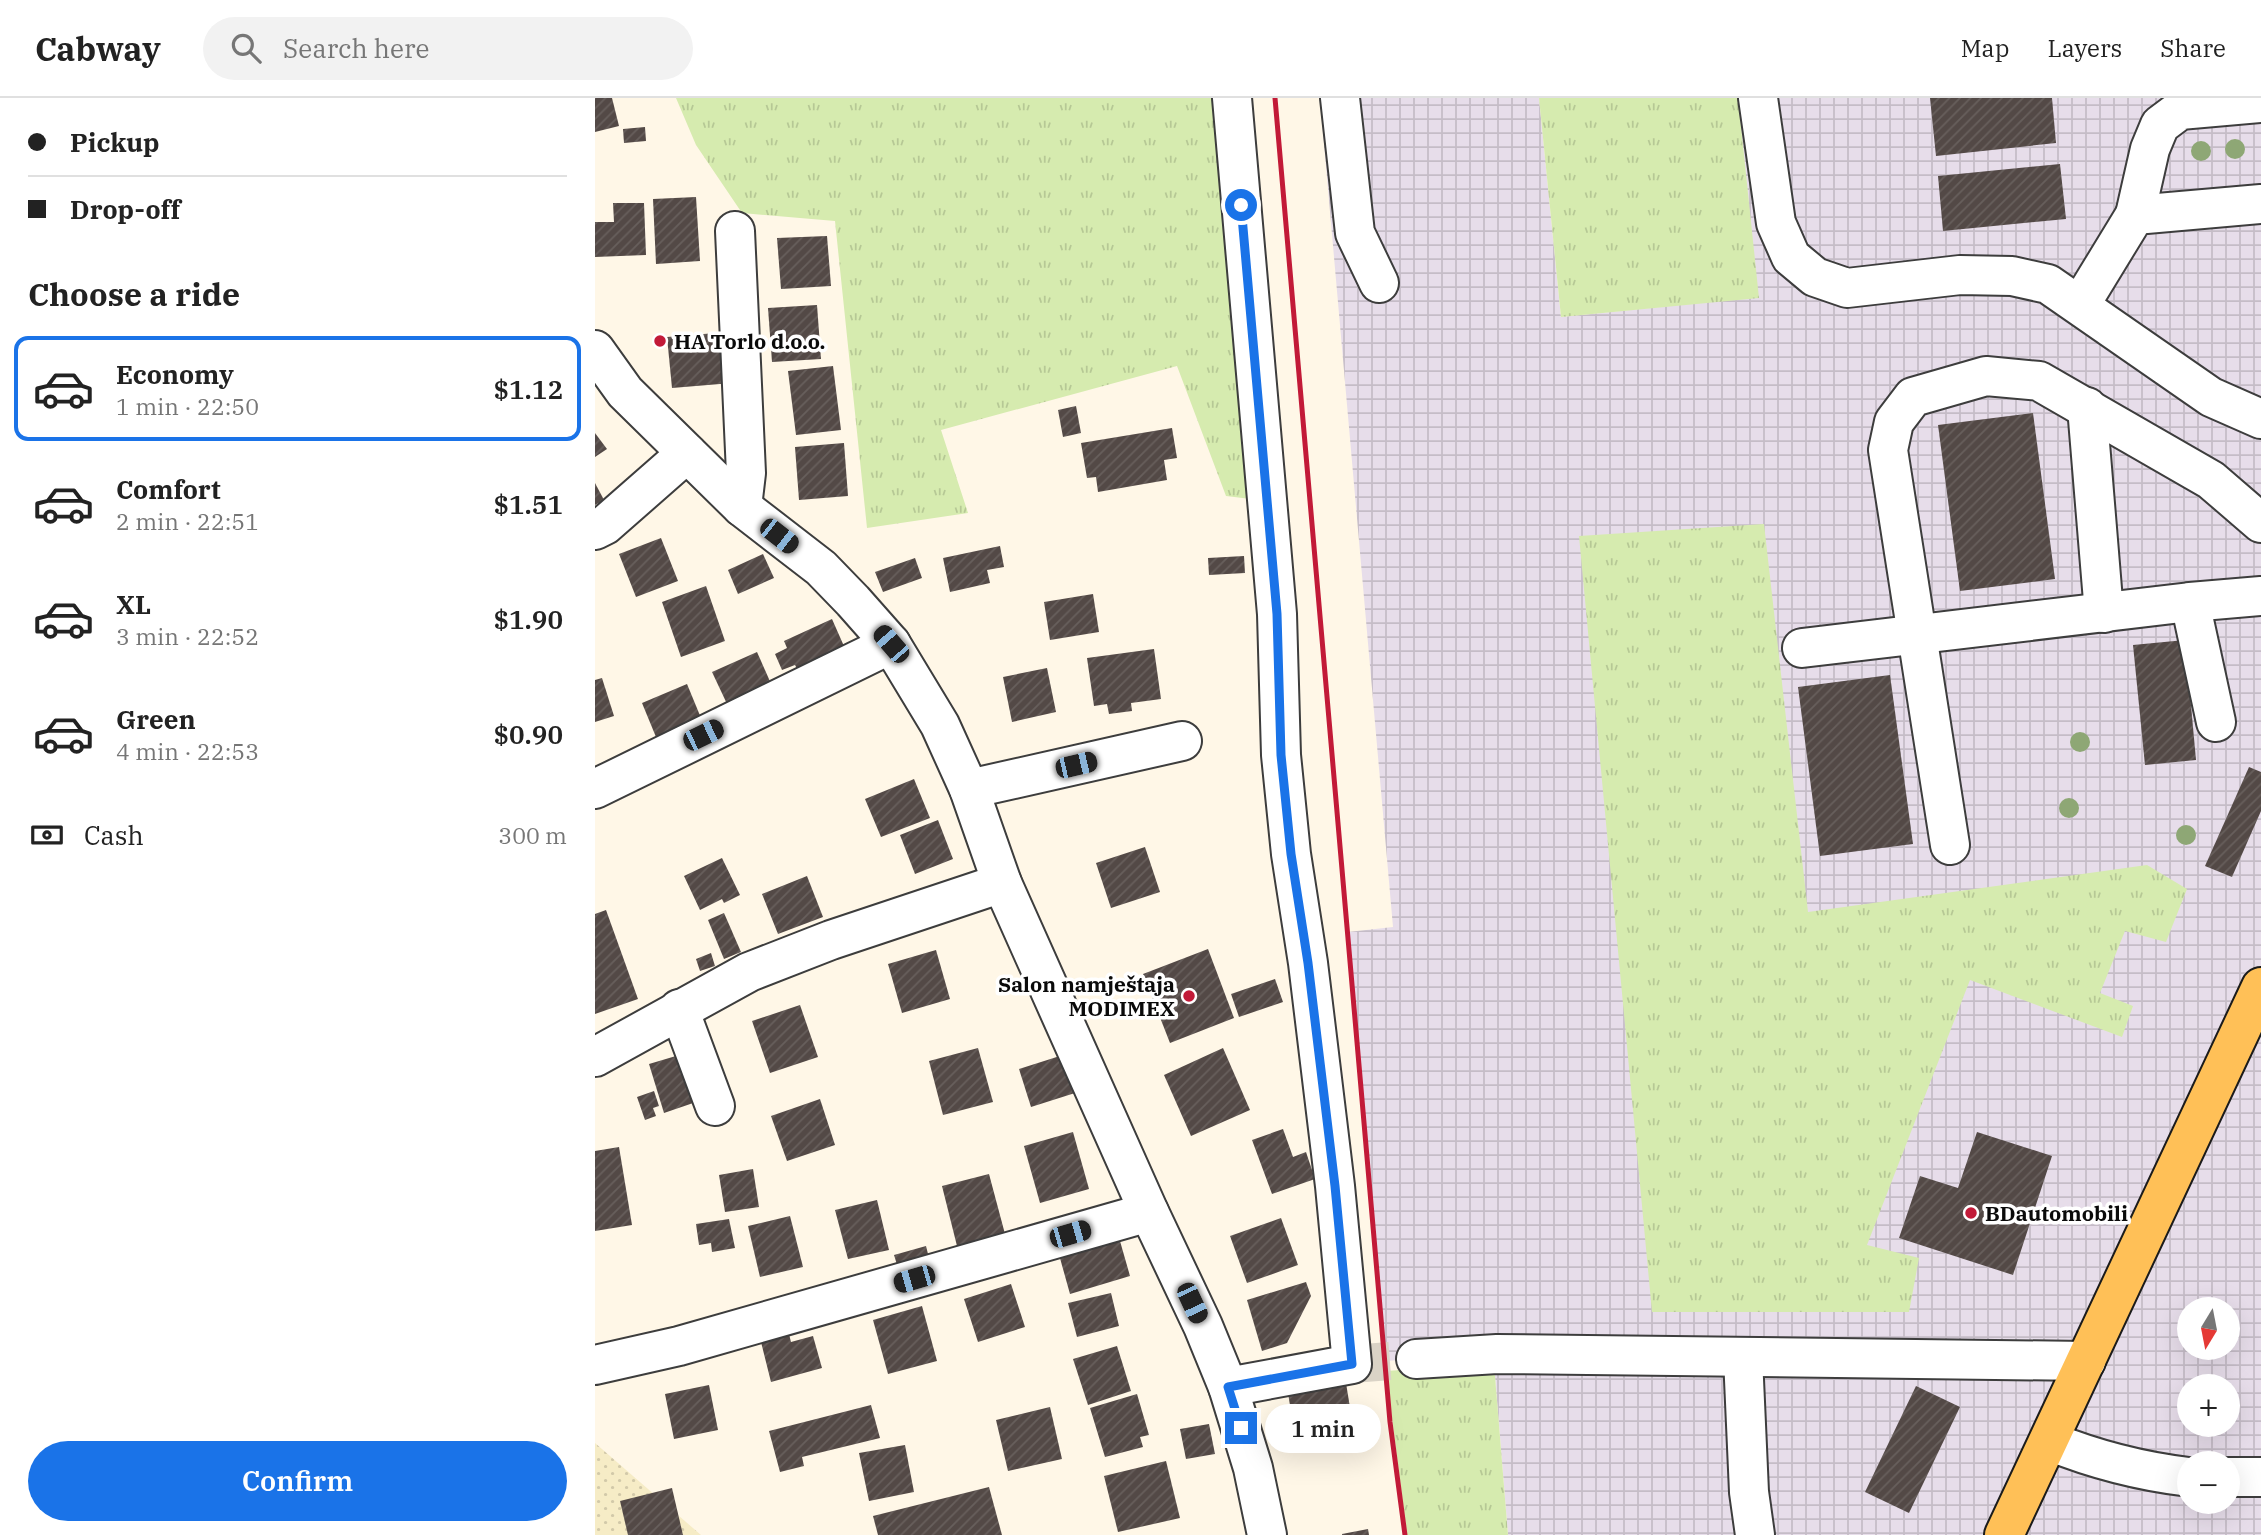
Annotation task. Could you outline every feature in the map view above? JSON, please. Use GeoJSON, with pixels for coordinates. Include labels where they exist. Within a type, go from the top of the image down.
{"type":"FeatureCollection","features":[{"type":"Feature","properties":{"kind":"main road"},"geometry":{"type":"LineString","coordinates":[[2004,1535],[2261,987]]}},
{"type":"Feature","properties":{"kind":"street"},"geometry":{"type":"LineString","coordinates":[[1228,1387],[1352,1364],[1335,1186],[1308,963],[1291,854],[1281,755],[1277,614],[1232,98]]}},
{"type":"Feature","properties":{"kind":"street"},"geometry":{"type":"LineString","coordinates":[[1340,98],[1355,233],[1379,283]]}},
{"type":"Feature","properties":{"kind":"street"},"geometry":{"type":"LineString","coordinates":[[1758,98],[1776,223],[1791,257],[1815,276],[1847,288],[1960,275],[2012,276],[2048,284],[2211,397],[2261,419]]}},
{"type":"Feature","properties":{"kind":"street"},"geometry":{"type":"LineString","coordinates":[[2080,305],[2135,215],[2150,149],[2160,125],[2180,110],[2261,103]]}},
{"type":"Feature","properties":{"kind":"street"},"geometry":{"type":"LineString","coordinates":[[2135,215],[2261,204]]}},
{"type":"Feature","properties":{"kind":"street"},"geometry":{"type":"LineString","coordinates":[[735,231],[746,473],[742,507]]}},
{"type":"Feature","properties":{"kind":"street"},"geometry":{"type":"LineString","coordinates":[[595,350],[625,392],[742,507],[821,568],[891,644],[940,725],[969,789],[1002,883],[1149,1212],[1203,1325],[1228,1387],[1253,1468],[1267,1535]]}},
{"type":"Feature","properties":{"kind":"street"},"geometry":{"type":"LineString","coordinates":[[1950,845],[1888,450],[1894,422],[1913,397],[1986,376],[2039,381],[2211,480],[2261,523]]}},
{"type":"Feature","properties":{"kind":"street"},"geometry":{"type":"LineString","coordinates":[[2087,407],[2104,613]]}},
{"type":"Feature","properties":{"kind":"street"},"geometry":{"type":"LineString","coordinates":[[595,530],[605,525],[687,453]]}},
{"type":"Feature","properties":{"kind":"street"},"geometry":{"type":"LineString","coordinates":[[1803,648],[2261,596]]}},
{"type":"Feature","properties":{"kind":"street"},"geometry":{"type":"LineString","coordinates":[[2190,602],[2216,722]]}},
{"type":"Feature","properties":{"kind":"street"},"geometry":{"type":"LineString","coordinates":[[595,789],[891,644]]}},
{"type":"Feature","properties":{"kind":"street"},"geometry":{"type":"LineString","coordinates":[[969,789],[1182,741]]}},
{"type":"Feature","properties":{"kind":"street"},"geometry":{"type":"LineString","coordinates":[[595,1057],[749,972],[831,940],[1002,883]]}},
{"type":"Feature","properties":{"kind":"street"},"geometry":{"type":"LineString","coordinates":[[679,1009],[715,1106]]}},
{"type":"Feature","properties":{"kind":"street"},"geometry":{"type":"LineString","coordinates":[[595,1365],[679,1346],[1149,1212]]}},
{"type":"Feature","properties":{"kind":"street"},"geometry":{"type":"LineString","coordinates":[[1416,1359],[1497,1354],[2085,1361]]}},
{"type":"Feature","properties":{"kind":"street"},"geometry":{"type":"LineString","coordinates":[[1743,1357],[1749,1492],[1755,1535]]}},
{"type":"Feature","properties":{"kind":"street"},"geometry":{"type":"LineString","coordinates":[[2049,1441],[2089,1458],[2133,1469],[2177,1475]]}},
{"type":"Feature","properties":{"kind":"street"},"geometry":{"type":"LineString","coordinates":[[2240,1477],[2261,1477]]}},
{"type":"Feature","properties":{"kind":"shaded area"},"geometry":{"type":"Polygon","coordinates":[[[1320,98],[1539,98],[1561,317],[1758,297],[1738,98],[2261,98],[2261,1535],[1508,1535],[1494,1364],[1497,1354],[1385,1361],[1348,932],[1393,927],[1320,98]]]}},
{"type":"Feature","properties":{"kind":"shaded area"},"geometry":{"type":"Polygon","coordinates":[[[595,1443],[701,1535],[595,1535],[595,1443]]]}},
{"type":"Feature","properties":{"kind":"green space"},"geometry":{"type":"Polygon","coordinates":[[[676,98],[1231,98],[1267,501],[1226,496],[1177,366],[941,430],[968,513],[867,528],[835,221],[742,213],[696,145],[676,98]]]}},
{"type":"Feature","properties":{"kind":"green space"},"geometry":{"type":"Polygon","coordinates":[[[1539,98],[1738,98],[1759,298],[1561,317],[1539,98]]]}},
{"type":"Feature","properties":{"kind":"green space"},"geometry":{"type":"Polygon","coordinates":[[[1764,524],[1808,912],[2147,865],[2187,889],[2166,942],[2125,931],[2100,993],[2133,1006],[2122,1037],[1970,980],[1867,1245],[1919,1258],[1909,1312],[1652,1312],[1579,536],[1764,524]]]}},
{"type":"Feature","properties":{"kind":"green space"},"geometry":{"type":"Polygon","coordinates":[[[1494,1364],[1508,1535],[1407,1535],[1386,1371],[1494,1364]]]}},
{"type":"Feature","properties":{"kind":"building"},"geometry":{"type":"Polygon","coordinates":[[[595,98],[612,98],[619,126],[595,132],[595,98]]]}},
{"type":"Feature","properties":{"kind":"building"},"geometry":{"type":"Polygon","coordinates":[[[1930,98],[2052,98],[2056,143],[1936,156],[1930,98]]]}},
{"type":"Feature","properties":{"kind":"building"},"geometry":{"type":"Polygon","coordinates":[[[645,127],[646,141],[624,143],[623,129],[645,127]]]}},
{"type":"Feature","properties":{"kind":"building"},"geometry":{"type":"Polygon","coordinates":[[[2060,164],[2066,219],[1943,231],[1938,176],[2060,164]]]}},
{"type":"Feature","properties":{"kind":"building"},"geometry":{"type":"Polygon","coordinates":[[[696,197],[700,261],[656,264],[653,199],[696,197]]]}},
{"type":"Feature","properties":{"kind":"building"},"geometry":{"type":"Polygon","coordinates":[[[613,203],[644,203],[646,255],[595,257],[595,222],[614,222],[613,203]]]}},
{"type":"Feature","properties":{"kind":"building"},"geometry":{"type":"Polygon","coordinates":[[[827,236],[831,286],[781,289],[777,238],[827,236]]]}},
{"type":"Feature","properties":{"kind":"building"},"geometry":{"type":"Polygon","coordinates":[[[817,305],[821,359],[772,362],[768,308],[817,305]]]}},
{"type":"Feature","properties":{"kind":"building"},"geometry":{"type":"Polygon","coordinates":[[[728,332],[732,383],[672,388],[667,337],[728,332]]]}},
{"type":"Feature","properties":{"kind":"building"},"geometry":{"type":"Polygon","coordinates":[[[833,366],[841,430],[796,435],[788,371],[833,366]]]}},
{"type":"Feature","properties":{"kind":"building"},"geometry":{"type":"Polygon","coordinates":[[[1076,406],[1081,433],[1063,437],[1058,410],[1076,406]]]}},
{"type":"Feature","properties":{"kind":"building"},"geometry":{"type":"Polygon","coordinates":[[[2033,413],[2055,579],[1960,591],[1938,425],[2033,413]]]}},
{"type":"Feature","properties":{"kind":"building"},"geometry":{"type":"Polygon","coordinates":[[[1172,428],[1177,458],[1164,460],[1167,480],[1098,492],[1096,477],[1087,478],[1081,443],[1172,428]]]}},
{"type":"Feature","properties":{"kind":"building"},"geometry":{"type":"Polygon","coordinates":[[[595,433],[607,449],[595,457],[595,433]]]}},
{"type":"Feature","properties":{"kind":"building"},"geometry":{"type":"Polygon","coordinates":[[[844,443],[848,496],[799,500],[795,447],[844,443]]]}},
{"type":"Feature","properties":{"kind":"building"},"geometry":{"type":"Polygon","coordinates":[[[595,483],[604,500],[595,505],[595,483]]]}},
{"type":"Feature","properties":{"kind":"building"},"geometry":{"type":"Polygon","coordinates":[[[661,538],[678,581],[636,597],[619,554],[661,538]]]}},
{"type":"Feature","properties":{"kind":"building"},"geometry":{"type":"Polygon","coordinates":[[[1000,546],[1004,567],[987,570],[990,583],[950,592],[943,558],[1000,546]]]}},
{"type":"Feature","properties":{"kind":"building"},"geometry":{"type":"Polygon","coordinates":[[[763,554],[774,578],[738,594],[728,570],[763,554]]]}},
{"type":"Feature","properties":{"kind":"building"},"geometry":{"type":"Polygon","coordinates":[[[1244,556],[1245,573],[1209,575],[1208,558],[1244,556]]]}},
{"type":"Feature","properties":{"kind":"building"},"geometry":{"type":"Polygon","coordinates":[[[915,558],[922,578],[883,592],[875,572],[915,558]]]}},
{"type":"Feature","properties":{"kind":"building"},"geometry":{"type":"Polygon","coordinates":[[[706,586],[725,641],[681,657],[662,602],[706,586]]]}},
{"type":"Feature","properties":{"kind":"building"},"geometry":{"type":"Polygon","coordinates":[[[1093,594],[1099,632],[1050,640],[1044,602],[1093,594]]]}},
{"type":"Feature","properties":{"kind":"building"},"geometry":{"type":"Polygon","coordinates":[[[832,619],[847,653],[800,674],[795,665],[782,670],[775,654],[787,648],[784,641],[832,619]]]}},
{"type":"Feature","properties":{"kind":"building"},"geometry":{"type":"Polygon","coordinates":[[[2185,640],[2196,760],[2145,765],[2133,645],[2185,640]]]}},
{"type":"Feature","properties":{"kind":"building"},"geometry":{"type":"Polygon","coordinates":[[[1154,649],[1161,699],[1131,703],[1132,711],[1109,714],[1107,704],[1094,706],[1087,658],[1154,649]]]}},
{"type":"Feature","properties":{"kind":"building"},"geometry":{"type":"Polygon","coordinates":[[[757,652],[772,686],[728,706],[712,672],[757,652]]]}},
{"type":"Feature","properties":{"kind":"building"},"geometry":{"type":"Polygon","coordinates":[[[1047,668],[1056,712],[1012,722],[1003,677],[1047,668]]]}},
{"type":"Feature","properties":{"kind":"building"},"geometry":{"type":"Polygon","coordinates":[[[1890,675],[1913,844],[1820,856],[1798,687],[1890,675]]]}},
{"type":"Feature","properties":{"kind":"building"},"geometry":{"type":"Polygon","coordinates":[[[602,678],[614,716],[595,722],[595,680],[602,678]]]}},
{"type":"Feature","properties":{"kind":"building"},"geometry":{"type":"Polygon","coordinates":[[[687,684],[701,718],[656,737],[642,703],[687,684]]]}},
{"type":"Feature","properties":{"kind":"building"},"geometry":{"type":"Polygon","coordinates":[[[2249,767],[2261,772],[2261,811],[2232,877],[2205,866],[2249,767]]]}},
{"type":"Feature","properties":{"kind":"building"},"geometry":{"type":"Polygon","coordinates":[[[914,779],[930,818],[881,837],[865,799],[914,779]]]}},
{"type":"Feature","properties":{"kind":"building"},"geometry":{"type":"Polygon","coordinates":[[[938,820],[953,859],[915,874],[900,835],[938,820]]]}},
{"type":"Feature","properties":{"kind":"building"},"geometry":{"type":"Polygon","coordinates":[[[1145,847],[1160,892],[1111,908],[1096,863],[1145,847]]]}},
{"type":"Feature","properties":{"kind":"building"},"geometry":{"type":"Polygon","coordinates":[[[722,858],[740,895],[724,903],[722,899],[700,910],[684,876],[722,858]]]}},
{"type":"Feature","properties":{"kind":"building"},"geometry":{"type":"Polygon","coordinates":[[[807,876],[823,917],[778,934],[762,894],[807,876]]]}},
{"type":"Feature","properties":{"kind":"building"},"geometry":{"type":"Polygon","coordinates":[[[606,910],[638,999],[595,1014],[595,914],[606,910]]]}},
{"type":"Feature","properties":{"kind":"building"},"geometry":{"type":"Polygon","coordinates":[[[724,913],[741,952],[724,959],[708,920],[724,913]]]}},
{"type":"Feature","properties":{"kind":"building","name":"Salon namještaja MODIMEX"},"geometry":{"type":"Polygon","coordinates":[[[1208,949],[1234,1018],[1170,1043],[1143,974],[1208,949]]]}},
{"type":"Feature","properties":{"kind":"building"},"geometry":{"type":"Polygon","coordinates":[[[936,950],[950,999],[902,1013],[888,964],[936,950]]]}},
{"type":"Feature","properties":{"kind":"building"},"geometry":{"type":"Polygon","coordinates":[[[711,953],[715,966],[700,971],[696,959],[711,953]]]}},
{"type":"Feature","properties":{"kind":"building"},"geometry":{"type":"Polygon","coordinates":[[[1275,979],[1283,1002],[1239,1017],[1231,994],[1275,979]]]}},
{"type":"Feature","properties":{"kind":"building"},"geometry":{"type":"Polygon","coordinates":[[[800,1005],[818,1057],[770,1073],[752,1021],[800,1005]]]}},
{"type":"Feature","properties":{"kind":"building"},"geometry":{"type":"Polygon","coordinates":[[[978,1048],[993,1102],[943,1115],[929,1061],[978,1048]]]}},
{"type":"Feature","properties":{"kind":"building"},"geometry":{"type":"Polygon","coordinates":[[[1223,1048],[1250,1110],[1191,1136],[1164,1075],[1223,1048]]]}},
{"type":"Feature","properties":{"kind":"building"},"geometry":{"type":"Polygon","coordinates":[[[686,1053],[702,1100],[664,1113],[649,1064],[686,1053]]]}},
{"type":"Feature","properties":{"kind":"building"},"geometry":{"type":"Polygon","coordinates":[[[1063,1055],[1075,1093],[1031,1107],[1019,1069],[1063,1055]]]}},
{"type":"Feature","properties":{"kind":"building"},"geometry":{"type":"Polygon","coordinates":[[[654,1091],[659,1106],[653,1108],[656,1116],[645,1120],[637,1097],[654,1091]]]}},
{"type":"Feature","properties":{"kind":"building"},"geometry":{"type":"Polygon","coordinates":[[[820,1099],[835,1145],[787,1161],[771,1116],[820,1099]]]}},
{"type":"Feature","properties":{"kind":"building"},"geometry":{"type":"Polygon","coordinates":[[[1283,1129],[1293,1157],[1306,1152],[1315,1179],[1272,1194],[1252,1140],[1283,1129]]]}},
{"type":"Feature","properties":{"kind":"building"},"geometry":{"type":"Polygon","coordinates":[[[1073,1132],[1089,1189],[1040,1203],[1024,1146],[1073,1132]]]}},
{"type":"Feature","properties":{"kind":"building","name":"BDautomobili"},"geometry":{"type":"Polygon","coordinates":[[[1977,1132],[2052,1156],[2013,1275],[1899,1238],[1920,1176],[1958,1188],[1977,1132]]]}},
{"type":"Feature","properties":{"kind":"building"},"geometry":{"type":"Polygon","coordinates":[[[619,1147],[632,1225],[595,1231],[595,1151],[619,1147]]]}},
{"type":"Feature","properties":{"kind":"building"},"geometry":{"type":"Polygon","coordinates":[[[753,1169],[759,1207],[725,1212],[719,1175],[753,1169]]]}},
{"type":"Feature","properties":{"kind":"building"},"geometry":{"type":"Polygon","coordinates":[[[989,1174],[1005,1234],[957,1246],[942,1186],[989,1174]]]}},
{"type":"Feature","properties":{"kind":"building"},"geometry":{"type":"Polygon","coordinates":[[[877,1200],[889,1250],[848,1259],[835,1210],[877,1200]]]}},
{"type":"Feature","properties":{"kind":"building"},"geometry":{"type":"Polygon","coordinates":[[[790,1216],[803,1267],[760,1277],[748,1226],[790,1216]]]}},
{"type":"Feature","properties":{"kind":"building"},"geometry":{"type":"Polygon","coordinates":[[[1281,1218],[1298,1265],[1247,1283],[1230,1236],[1281,1218]]]}},
{"type":"Feature","properties":{"kind":"building"},"geometry":{"type":"Polygon","coordinates":[[[729,1219],[735,1248],[712,1252],[711,1243],[699,1245],[696,1224],[729,1219]]]}},
{"type":"Feature","properties":{"kind":"building"},"geometry":{"type":"Polygon","coordinates":[[[1118,1234],[1130,1276],[1070,1294],[1058,1251],[1118,1234]]]}},
{"type":"Feature","properties":{"kind":"building"},"geometry":{"type":"Polygon","coordinates":[[[926,1246],[930,1262],[899,1271],[894,1255],[926,1246]]]}},
{"type":"Feature","properties":{"kind":"building"},"geometry":{"type":"Polygon","coordinates":[[[1306,1282],[1311,1296],[1287,1343],[1262,1351],[1247,1300],[1306,1282]]]}},
{"type":"Feature","properties":{"kind":"building"},"geometry":{"type":"Polygon","coordinates":[[[1011,1284],[1025,1327],[978,1342],[964,1299],[1011,1284]]]}},
{"type":"Feature","properties":{"kind":"building"},"geometry":{"type":"Polygon","coordinates":[[[1111,1293],[1119,1326],[1077,1337],[1068,1303],[1111,1293]]]}},
{"type":"Feature","properties":{"kind":"building"},"geometry":{"type":"Polygon","coordinates":[[[922,1306],[937,1361],[888,1374],[873,1320],[922,1306]]]}},
{"type":"Feature","properties":{"kind":"building"},"geometry":{"type":"Polygon","coordinates":[[[788,1330],[791,1342],[813,1336],[822,1368],[771,1382],[760,1338],[788,1330]]]}},
{"type":"Feature","properties":{"kind":"building"},"geometry":{"type":"Polygon","coordinates":[[[1117,1346],[1131,1391],[1088,1405],[1073,1359],[1117,1346]]]}},
{"type":"Feature","properties":{"kind":"building"},"geometry":{"type":"Polygon","coordinates":[[[1346,1383],[1353,1426],[1295,1436],[1288,1393],[1346,1383]]]}},
{"type":"Feature","properties":{"kind":"building"},"geometry":{"type":"Polygon","coordinates":[[[709,1385],[718,1430],[674,1439],[665,1394],[709,1385]]]}},
{"type":"Feature","properties":{"kind":"building"},"geometry":{"type":"Polygon","coordinates":[[[1916,1386],[1960,1407],[1909,1513],[1865,1492],[1916,1386]]]}},
{"type":"Feature","properties":{"kind":"building"},"geometry":{"type":"Polygon","coordinates":[[[1137,1394],[1149,1435],[1140,1437],[1143,1447],[1105,1457],[1090,1408],[1137,1394]]]}},
{"type":"Feature","properties":{"kind":"building"},"geometry":{"type":"Polygon","coordinates":[[[871,1405],[880,1438],[802,1457],[804,1466],[780,1472],[769,1431],[871,1405]]]}},
{"type":"Feature","properties":{"kind":"building"},"geometry":{"type":"Polygon","coordinates":[[[1050,1407],[1062,1459],[1008,1471],[996,1420],[1050,1407]]]}},
{"type":"Feature","properties":{"kind":"building"},"geometry":{"type":"Polygon","coordinates":[[[1209,1424],[1215,1454],[1186,1459],[1180,1429],[1209,1424]]]}},
{"type":"Feature","properties":{"kind":"building"},"geometry":{"type":"Polygon","coordinates":[[[905,1445],[914,1492],[869,1501],[859,1453],[905,1445]]]}},
{"type":"Feature","properties":{"kind":"building"},"geometry":{"type":"Polygon","coordinates":[[[1166,1461],[1180,1518],[1118,1532],[1104,1476],[1166,1461]]]}},
{"type":"Feature","properties":{"kind":"building"},"geometry":{"type":"Polygon","coordinates":[[[989,1487],[1002,1535],[878,1535],[873,1516],[989,1487]]]}},
{"type":"Feature","properties":{"kind":"building"},"geometry":{"type":"Polygon","coordinates":[[[672,1488],[683,1535],[628,1535],[620,1501],[672,1488]]]}},
{"type":"Feature","properties":{"kind":"building"},"geometry":{"type":"Polygon","coordinates":[[[1368,1529],[1369,1535],[1342,1535],[1342,1534],[1368,1529]]]}},
{"type":"Feature","properties":{"kind":"tunnel"},"geometry":{"type":"LineString","coordinates":[[1352,1364],[1416,1359]]}},
{"type":"Feature","properties":{"kind":"railway"},"geometry":{"type":"LineString","coordinates":[[1275,98],[1390,1422],[1405,1535]]}},
{"type":"Feature","properties":{"kind":"place","name":"HA Torlo d.o.o."},"geometry":{"type":"Point","coordinates":[660,341]}},
{"type":"Feature","properties":{"kind":"place","name":"Salon namještaja MODIMEX"},"geometry":{"type":"Point","coordinates":[1189,996]}},
{"type":"Feature","properties":{"kind":"place","name":"BDautomobili"},"geometry":{"type":"Point","coordinates":[1971,1213]}},
{"type":"Feature","properties":{"kind":"route"},"geometry":{"type":"LineString","coordinates":[[1241,205],[1277,614],[1281,755],[1291,854],[1308,963],[1335,1186],[1352,1364],[1228,1387],[1241,1428]]}}]}
